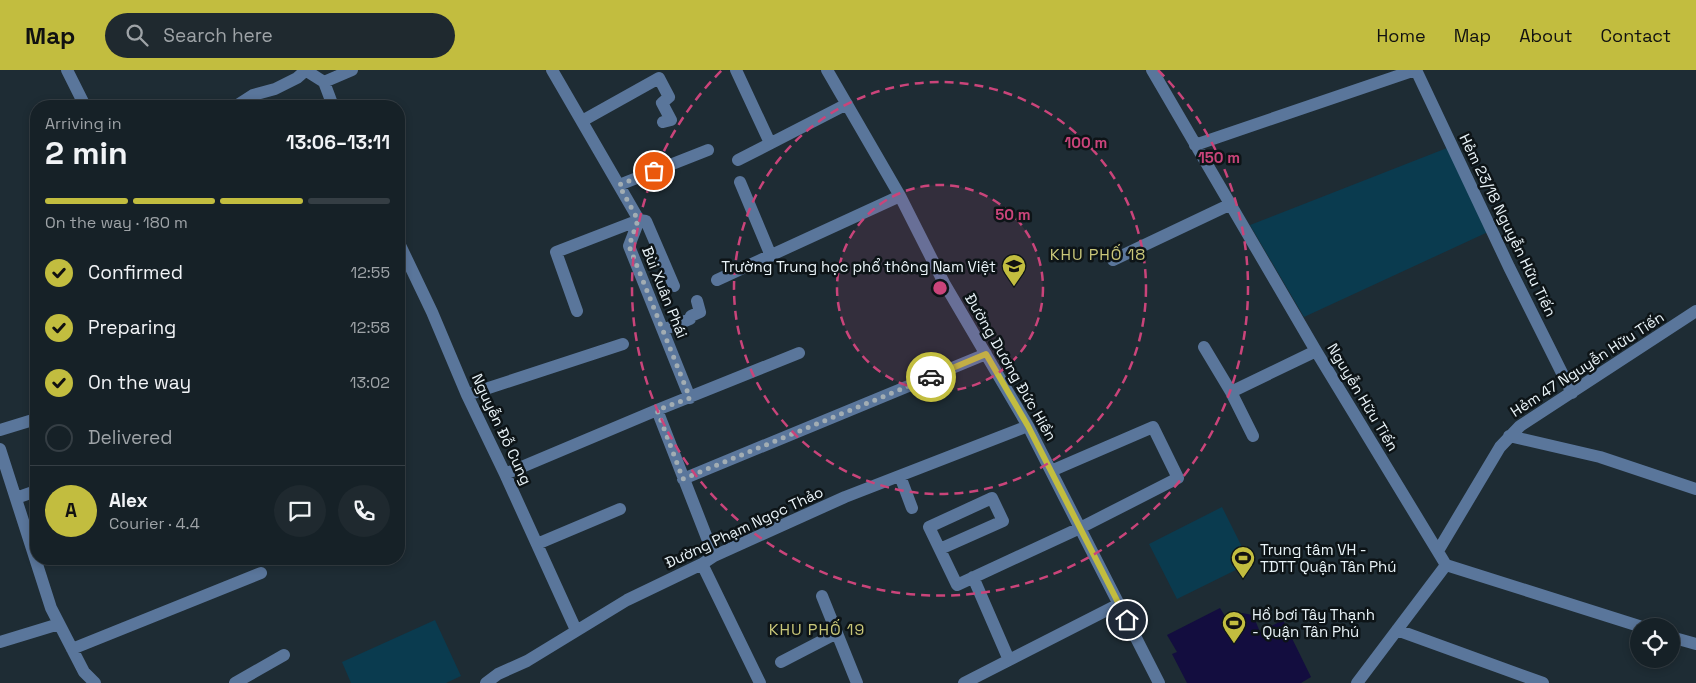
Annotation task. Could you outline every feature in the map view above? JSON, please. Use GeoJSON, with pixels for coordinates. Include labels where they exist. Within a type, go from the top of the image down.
{"type":"FeatureCollection","features":[{"type":"Feature","properties":{"kind":"street"},"geometry":{"type":"LineString","coordinates":[[67,70],[82,100]]}},
{"type":"Feature","properties":{"kind":"street"},"geometry":{"type":"LineString","coordinates":[[245,100],[252,95],[275,89],[297,78],[305,70],[324,82],[331,100]]}},
{"type":"Feature","properties":{"kind":"street"},"geometry":{"type":"LineString","coordinates":[[324,82],[352,70]]}},
{"type":"Feature","properties":{"kind":"street"},"geometry":{"type":"LineString","coordinates":[[552,70],[638,220]]}},
{"type":"Feature","properties":{"kind":"street"},"geometry":{"type":"LineString","coordinates":[[736,70],[770,143]]}},
{"type":"Feature","properties":{"kind":"street","name":"Đường Dương Đức Hiền"},"geometry":{"type":"LineString","coordinates":[[828,70],[900,196],[944,283],[1028,426],[1159,683]]}},
{"type":"Feature","properties":{"kind":"street","name":"Nguyễn Hữu Tiến"},"geometry":{"type":"LineString","coordinates":[[1152,70],[1316,351],[1446,565]]}},
{"type":"Feature","properties":{"kind":"street"},"geometry":{"type":"LineString","coordinates":[[1196,145],[1415,70]]}},
{"type":"Feature","properties":{"kind":"street","name":"Hẻm 23/18 Nguyễn Hữu Tiến"},"geometry":{"type":"LineString","coordinates":[[1415,70],[1509,268],[1572,393]]}},
{"type":"Feature","properties":{"kind":"street"},"geometry":{"type":"LineString","coordinates":[[582,121],[659,78],[669,97],[662,103],[672,120],[663,122]]}},
{"type":"Feature","properties":{"kind":"street"},"geometry":{"type":"LineString","coordinates":[[738,160],[847,104]]}},
{"type":"Feature","properties":{"kind":"street"},"geometry":{"type":"LineString","coordinates":[[619,185],[708,150]]}},
{"type":"Feature","properties":{"kind":"street"},"geometry":{"type":"LineString","coordinates":[[740,182],[771,256]]}},
{"type":"Feature","properties":{"kind":"street"},"geometry":{"type":"LineString","coordinates":[[717,280],[900,196]]}},
{"type":"Feature","properties":{"kind":"street"},"geometry":{"type":"LineString","coordinates":[[1113,260],[1231,204]]}},
{"type":"Feature","properties":{"kind":"street"},"geometry":{"type":"LineString","coordinates":[[576,311],[556,252],[638,220],[646,221],[674,286]]}},
{"type":"Feature","properties":{"kind":"street","name":"Bùi Xuân Phái"},"geometry":{"type":"LineString","coordinates":[[638,220],[629,246],[690,398]]}},
{"type":"Feature","properties":{"kind":"street","name":"Nguyễn Đỗ Cung"},"geometry":{"type":"LineString","coordinates":[[405,256],[432,312],[466,395],[505,474],[576,630]]}},
{"type":"Feature","properties":{"kind":"street"},"geometry":{"type":"LineString","coordinates":[[663,330],[690,319],[690,316],[700,312],[697,301]]}},
{"type":"Feature","properties":{"kind":"street","name":"Hẻm 47 Nguyễn Hữu Tiến"},"geometry":{"type":"LineString","coordinates":[[1438,551],[1500,447],[1509,436],[1530,418],[1572,393],[1696,311]]}},
{"type":"Feature","properties":{"kind":"street"},"geometry":{"type":"LineString","coordinates":[[466,395],[623,344]]}},
{"type":"Feature","properties":{"kind":"street"},"geometry":{"type":"LineString","coordinates":[[1204,347],[1231,392],[1253,436]]}},
{"type":"Feature","properties":{"kind":"street"},"geometry":{"type":"LineString","coordinates":[[1231,392],[1316,351]]}},
{"type":"Feature","properties":{"kind":"street"},"geometry":{"type":"LineString","coordinates":[[505,474],[799,353]]}},
{"type":"Feature","properties":{"kind":"street"},"geometry":{"type":"LineString","coordinates":[[683,479],[986,354]]}},
{"type":"Feature","properties":{"kind":"street"},"geometry":{"type":"LineString","coordinates":[[657,410],[714,556]]}},
{"type":"Feature","properties":{"kind":"street"},"geometry":{"type":"LineString","coordinates":[[0,430],[30,421]]}},
{"type":"Feature","properties":{"kind":"street","name":"Đường Phạm Ngọc Thảo"},"geometry":{"type":"LineString","coordinates":[[486,683],[498,674],[527,661],[627,600],[702,564],[714,556],[845,497],[1028,426]]}},
{"type":"Feature","properties":{"kind":"street"},"geometry":{"type":"LineString","coordinates":[[940,549],[1003,521],[992,498],[929,527],[957,584],[1080,528],[1178,478],[1153,426],[1051,472]]}},
{"type":"Feature","properties":{"kind":"street"},"geometry":{"type":"LineString","coordinates":[[1509,436],[1600,457],[1690,487]]}},
{"type":"Feature","properties":{"kind":"street"},"geometry":{"type":"LineString","coordinates":[[0,449],[30,542]]}},
{"type":"Feature","properties":{"kind":"street"},"geometry":{"type":"LineString","coordinates":[[900,476],[912,508]]}},
{"type":"Feature","properties":{"kind":"street"},"geometry":{"type":"LineString","coordinates":[[16,498],[30,493]]}},
{"type":"Feature","properties":{"kind":"street"},"geometry":{"type":"LineString","coordinates":[[537,544],[620,508]]}},
{"type":"Feature","properties":{"kind":"street"},"geometry":{"type":"LineString","coordinates":[[702,564],[760,683]]}},
{"type":"Feature","properties":{"kind":"street"},"geometry":{"type":"LineString","coordinates":[[37,565],[51,608],[84,672],[95,683]]}},
{"type":"Feature","properties":{"kind":"street"},"geometry":{"type":"LineString","coordinates":[[1357,683],[1446,565],[1630,623]]}},
{"type":"Feature","properties":{"kind":"street"},"geometry":{"type":"LineString","coordinates":[[72,649],[261,573]]}},
{"type":"Feature","properties":{"kind":"street"},"geometry":{"type":"LineString","coordinates":[[973,577],[1009,660]]}},
{"type":"Feature","properties":{"kind":"street"},"geometry":{"type":"LineString","coordinates":[[822,596],[857,683]]}},
{"type":"Feature","properties":{"kind":"street"},"geometry":{"type":"LineString","coordinates":[[964,683],[1119,604]]}},
{"type":"Feature","properties":{"kind":"street"},"geometry":{"type":"LineString","coordinates":[[0,642],[59,624]]}},
{"type":"Feature","properties":{"kind":"street"},"geometry":{"type":"LineString","coordinates":[[1397,630],[1543,683]]}},
{"type":"Feature","properties":{"kind":"street"},"geometry":{"type":"LineString","coordinates":[[781,662],[837,633]]}},
{"type":"Feature","properties":{"kind":"street"},"geometry":{"type":"LineString","coordinates":[[1680,640],[1696,644]]}},
{"type":"Feature","properties":{"kind":"street"},"geometry":{"type":"LineString","coordinates":[[235,683],[284,655]]}},
{"type":"Feature","properties":{"kind":"shaded area"},"geometry":{"type":"Polygon","coordinates":[[[1447,148],[1488,232],[1304,317],[1250,225],[1447,148]]]}},
{"type":"Feature","properties":{"kind":"shaded area"},"geometry":{"type":"Polygon","coordinates":[[[1222,507],[1250,563],[1177,599],[1149,544],[1222,507]]]}},
{"type":"Feature","properties":{"kind":"shaded area","name":"Hồ bơi Tây Thạnh - Quận Tân Phú"},"geometry":{"type":"Polygon","coordinates":[[[1220,608],[1228,621],[1242,613],[1253,615],[1260,632],[1283,620],[1311,677],[1301,683],[1187,683],[1172,654],[1177,652],[1167,635],[1220,608]]]}},
{"type":"Feature","properties":{"kind":"shaded area"},"geometry":{"type":"Polygon","coordinates":[[[435,620],[461,676],[446,683],[351,683],[342,662],[435,620]]]}},
{"type":"Feature","properties":{"kind":"way so far"},"geometry":{"type":"LineString","coordinates":[[654,171],[619,185],[638,220],[629,246],[690,398],[657,410],[683,479],[931,377]]}},
{"type":"Feature","properties":{"kind":"place","name":"Trường Trung học phổ thông Nam Việt"},"geometry":{"type":"Point","coordinates":[1014,287]}},
{"type":"Feature","properties":{"kind":"place","name":"Trung tâm VH - TDTT Quận Tân Phú"},"geometry":{"type":"Point","coordinates":[1243,579]}},
{"type":"Feature","properties":{"kind":"place","name":"Hồ bơi Tây Thạnh - Quận Tân Phú"},"geometry":{"type":"Point","coordinates":[1234,644]}},
{"type":"Feature","properties":{"kind":"district","name":"KHU PHỐ 18"},"geometry":{"type":"Point","coordinates":[1098,254]}},
{"type":"Feature","properties":{"kind":"district","name":"KHU PHỐ 19"},"geometry":{"type":"Point","coordinates":[817,629]}},
{"type":"Feature","properties":{"kind":"route"},"geometry":{"type":"LineString","coordinates":[[931,377],[986,354],[1028,426],[1127,620]]}}]}
